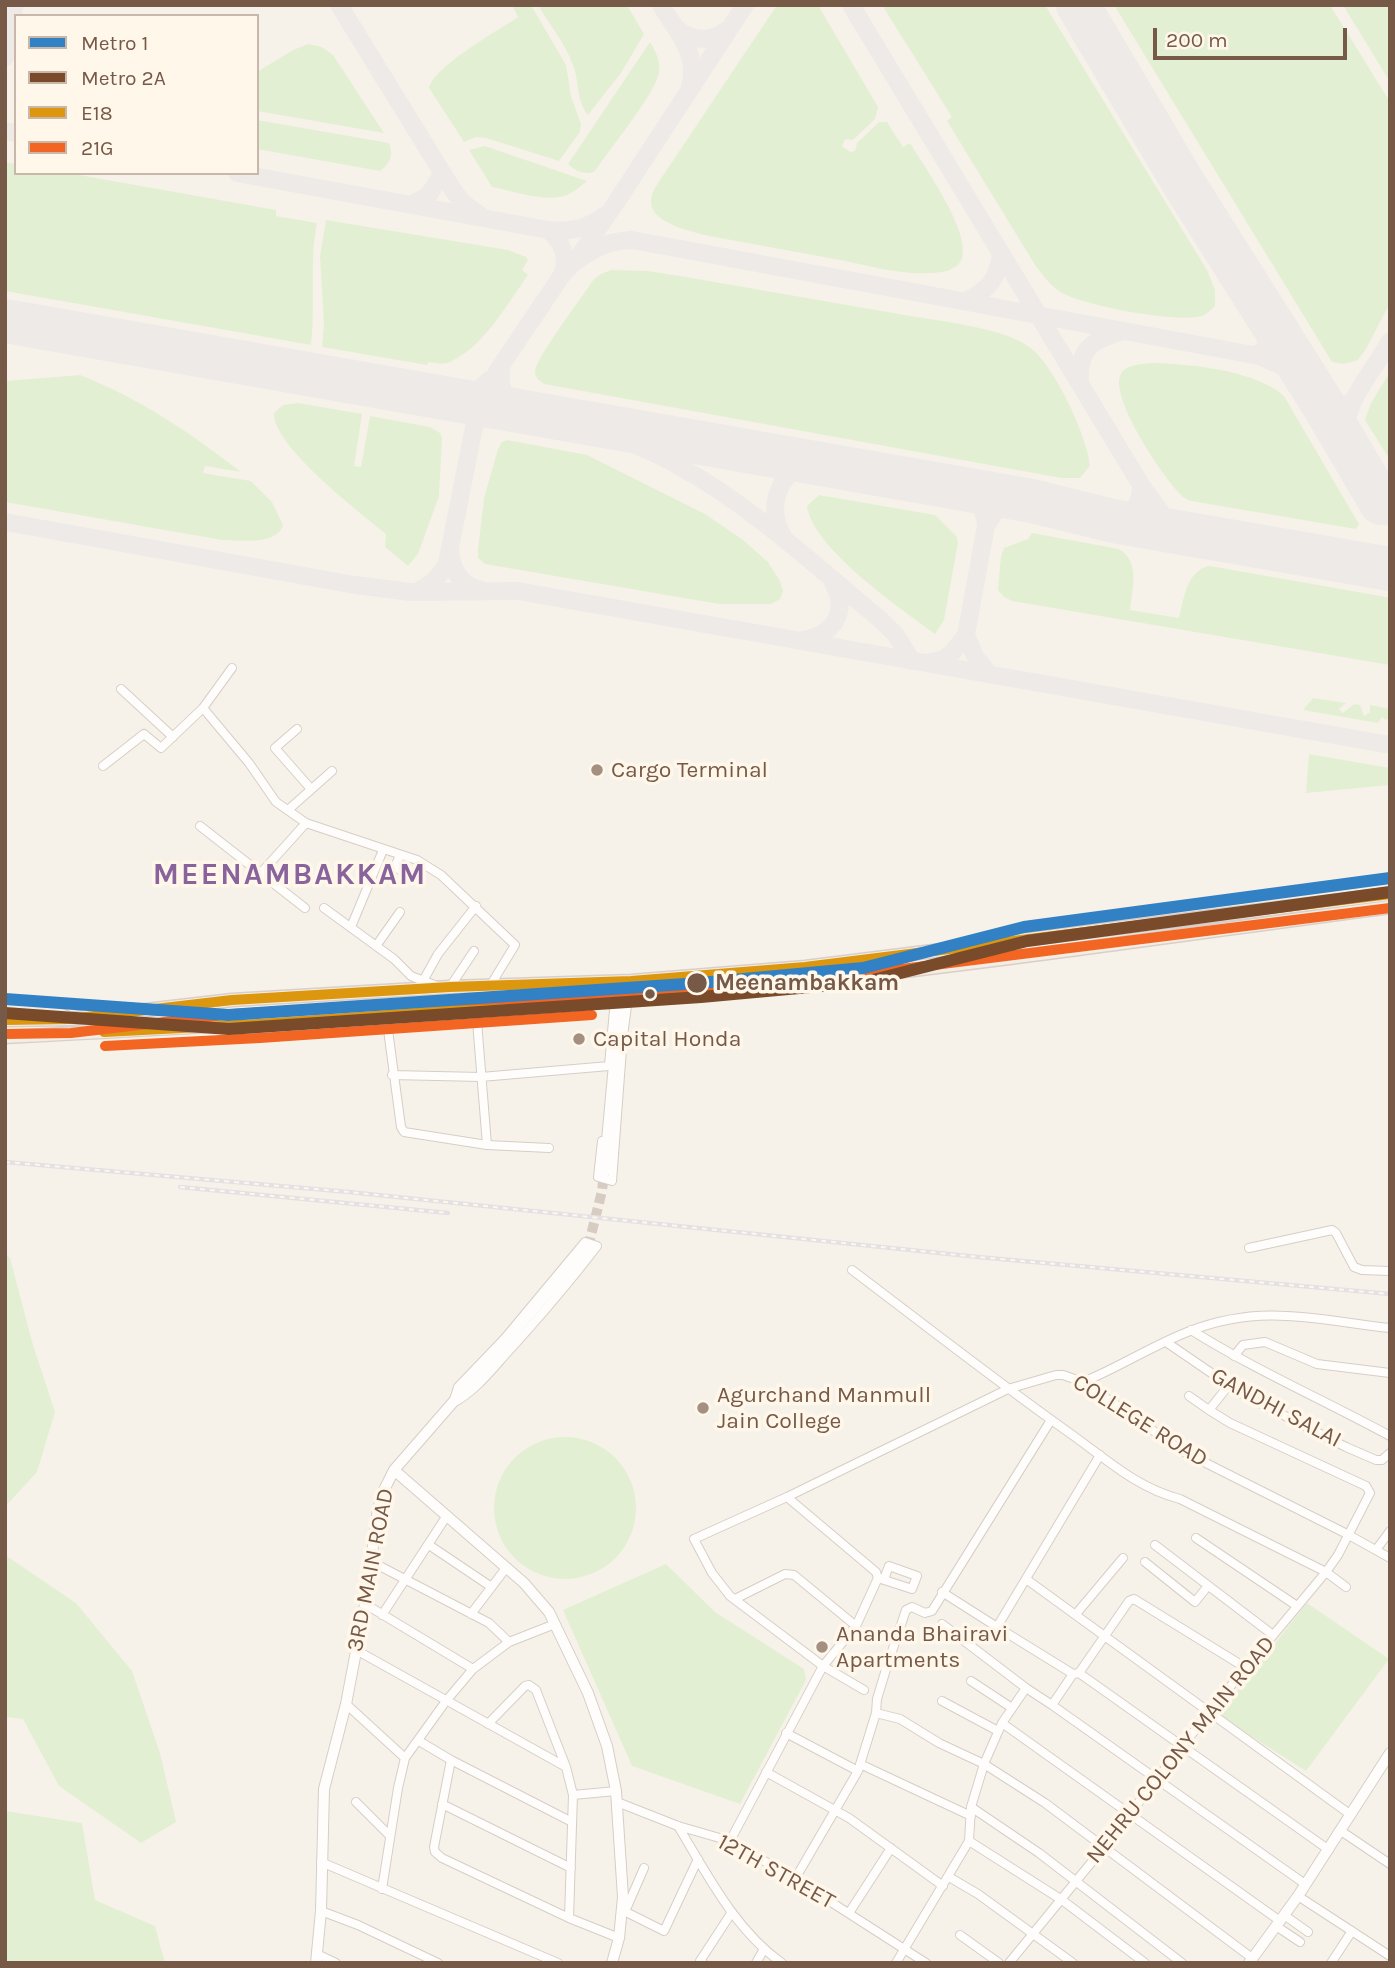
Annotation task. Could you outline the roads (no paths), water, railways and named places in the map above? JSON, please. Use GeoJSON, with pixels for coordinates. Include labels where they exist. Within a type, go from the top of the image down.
{"type":"FeatureCollection","features":[{"type":"Feature","properties":{"kind":"main road"},"geometry":{"type":"LineString","coordinates":[[5,1020],[69,1019],[232,1000],[444,987],[631,981],[805,967],[1390,894]]}},
{"type":"Feature","properties":{"kind":"main road"},"geometry":{"type":"LineString","coordinates":[[5,1037],[259,1024],[621,999],[885,973],[1390,907]]}},
{"type":"Feature","properties":{"kind":"main road"},"geometry":{"type":"LineString","coordinates":[[5,1010],[50,1010],[69,1019]]}},
{"type":"Feature","properties":{"kind":"street"},"geometry":{"type":"LineString","coordinates":[[103,766],[144,734],[161,748],[203,709],[232,668]]}},
{"type":"Feature","properties":{"kind":"street"},"geometry":{"type":"LineString","coordinates":[[121,689],[173,737]]}},
{"type":"Feature","properties":{"kind":"street"},"geometry":{"type":"LineString","coordinates":[[203,709],[249,763],[276,802],[306,822],[417,860],[441,875],[476,906],[515,945],[490,986]]}},
{"type":"Feature","properties":{"kind":"street"},"geometry":{"type":"LineString","coordinates":[[297,729],[275,748],[311,789]]}},
{"type":"Feature","properties":{"kind":"street"},"geometry":{"type":"LineString","coordinates":[[288,810],[331,771]]}},
{"type":"Feature","properties":{"kind":"street"},"geometry":{"type":"LineString","coordinates":[[260,874],[306,822]]}},
{"type":"Feature","properties":{"kind":"street"},"geometry":{"type":"LineString","coordinates":[[200,826],[305,908]]}},
{"type":"Feature","properties":{"kind":"street"},"geometry":{"type":"LineString","coordinates":[[351,927],[383,850]]}},
{"type":"Feature","properties":{"kind":"street"},"geometry":{"type":"LineString","coordinates":[[400,855],[396,867],[416,879]]}},
{"type":"Feature","properties":{"kind":"street"},"geometry":{"type":"LineString","coordinates":[[423,981],[438,954],[476,906]]}},
{"type":"Feature","properties":{"kind":"street"},"geometry":{"type":"LineString","coordinates":[[324,908],[394,959],[411,976],[423,981],[444,987],[474,951]]}},
{"type":"Feature","properties":{"kind":"street"},"geometry":{"type":"LineString","coordinates":[[376,946],[400,912]]}},
{"type":"Feature","properties":{"kind":"street"},"geometry":{"type":"LineString","coordinates":[[621,999],[623,1036],[612,1181],[598,1177],[609,1066],[621,999]]}},
{"type":"Feature","properties":{"kind":"street"},"geometry":{"type":"LineString","coordinates":[[604,1173],[621,999]]}},
{"type":"Feature","properties":{"kind":"street"},"geometry":{"type":"LineString","coordinates":[[476,1009],[487,1145]]}},
{"type":"Feature","properties":{"kind":"street"},"geometry":{"type":"LineString","coordinates":[[386,1015],[392,1075],[404,1132],[487,1145],[549,1148]]}},
{"type":"Feature","properties":{"kind":"street"},"geometry":{"type":"LineString","coordinates":[[392,1075],[481,1077],[609,1066]]}},
{"type":"Feature","properties":{"kind":"street"},"geometry":{"type":"LineString","coordinates":[[1249,1248],[1332,1230],[1354,1268],[1390,1272]]}},
{"type":"Feature","properties":{"kind":"street"},"geometry":{"type":"LineString","coordinates":[[585,1242],[597,1246],[523,1336],[467,1396],[453,1403],[458,1387],[505,1338],[585,1242]]}},
{"type":"Feature","properties":{"kind":"street","name":"3RD MAIN ROAD"},"geometry":{"type":"LineString","coordinates":[[316,1958],[321,1911],[324,1789],[346,1704],[383,1490],[394,1470],[588,1247]]}},
{"type":"Feature","properties":{"kind":"street"},"geometry":{"type":"LineString","coordinates":[[852,1270],[1133,1480],[1180,1499],[1326,1572],[1346,1587]]}},
{"type":"Feature","properties":{"kind":"street"},"geometry":{"type":"LineString","coordinates":[[1083,1382],[1191,1330],[1261,1314],[1291,1314],[1390,1328]]}},
{"type":"Feature","properties":{"kind":"street","name":"GANDHI SALAI"},"geometry":{"type":"LineString","coordinates":[[1191,1330],[1234,1356],[1305,1390],[1390,1436]]}},
{"type":"Feature","properties":{"kind":"street","name":"GANDHI SALAI"},"geometry":{"type":"LineString","coordinates":[[1166,1342],[1229,1385],[1376,1460],[1382,1460],[1390,1453]]}},
{"type":"Feature","properties":{"kind":"street"},"geometry":{"type":"LineString","coordinates":[[1234,1356],[1243,1345],[1265,1342],[1317,1364],[1390,1373]]}},
{"type":"Feature","properties":{"kind":"street","name":"COLLEGE ROAD"},"geometry":{"type":"LineString","coordinates":[[735,1599],[712,1573],[694,1539],[787,1497],[1008,1389],[1056,1375],[1083,1382],[1184,1452],[1390,1558]]}},
{"type":"Feature","properties":{"kind":"street"},"geometry":{"type":"LineString","coordinates":[[1189,1396],[1209,1409],[1229,1385]]}},
{"type":"Feature","properties":{"kind":"street","name":"NEHRU COLONY MAIN ROAD"},"geometry":{"type":"LineString","coordinates":[[1009,1963],[1062,1900],[1209,1712],[1326,1572],[1338,1555],[1370,1493],[1369,1488],[1230,1423],[1209,1409]]}},
{"type":"Feature","properties":{"kind":"street"},"geometry":{"type":"LineString","coordinates":[[794,1879],[859,1768],[876,1713],[877,1699],[906,1610],[912,1607],[928,1614],[1051,1420]]}},
{"type":"Feature","properties":{"kind":"street"},"geometry":{"type":"LineString","coordinates":[[997,1627],[1100,1455]]}},
{"type":"Feature","properties":{"kind":"street"},"geometry":{"type":"LineString","coordinates":[[394,1470],[506,1568],[543,1605],[555,1624],[593,1706],[607,1746],[617,1797],[623,1872],[623,1909],[612,1963]]}},
{"type":"Feature","properties":{"kind":"street"},"geometry":{"type":"LineString","coordinates":[[730,1841],[823,1666],[856,1626],[881,1579],[787,1497]]}},
{"type":"Feature","properties":{"kind":"street"},"geometry":{"type":"LineString","coordinates":[[382,1615],[446,1517]]}},
{"type":"Feature","properties":{"kind":"street"},"geometry":{"type":"LineString","coordinates":[[1376,1550],[1390,1531]]}},
{"type":"Feature","properties":{"kind":"street"},"geometry":{"type":"LineString","coordinates":[[1196,1538],[1297,1606]]}},
{"type":"Feature","properties":{"kind":"street"},"geometry":{"type":"LineString","coordinates":[[429,1545],[490,1586]]}},
{"type":"Feature","properties":{"kind":"street"},"geometry":{"type":"LineString","coordinates":[[1155,1545],[1273,1635]]}},
{"type":"Feature","properties":{"kind":"street"},"geometry":{"type":"LineString","coordinates":[[1076,1614],[1123,1558]]}},
{"type":"Feature","properties":{"kind":"street"},"geometry":{"type":"LineString","coordinates":[[370,1561],[496,1628],[509,1642]]}},
{"type":"Feature","properties":{"kind":"street"},"geometry":{"type":"LineString","coordinates":[[1145,1562],[1195,1602],[1207,1587]]}},
{"type":"Feature","properties":{"kind":"street"},"geometry":{"type":"LineString","coordinates":[[471,1614],[506,1568]]}},
{"type":"Feature","properties":{"kind":"street"},"geometry":{"type":"LineString","coordinates":[[856,1626],[798,1577],[790,1574],[735,1599],[823,1666],[864,1689]]}},
{"type":"Feature","properties":{"kind":"street"},"geometry":{"type":"LineString","coordinates":[[1026,1579],[1351,1815]]}},
{"type":"Feature","properties":{"kind":"street"},"geometry":{"type":"LineString","coordinates":[[943,1592],[1076,1674],[1184,1746],[1329,1850]]}},
{"type":"Feature","properties":{"kind":"street"},"geometry":{"type":"LineString","coordinates":[[1052,1705],[1129,1601],[1136,1599],[1245,1668]]}},
{"type":"Feature","properties":{"kind":"street"},"geometry":{"type":"LineString","coordinates":[[365,1604],[473,1669]]}},
{"type":"Feature","properties":{"kind":"street"},"geometry":{"type":"LineString","coordinates":[[382,1889],[405,1758],[473,1669],[509,1642],[555,1624]]}},
{"type":"Feature","properties":{"kind":"street"},"geometry":{"type":"LineString","coordinates":[[942,1624],[1026,1688],[1305,1884]]}},
{"type":"Feature","properties":{"kind":"street"},"geometry":{"type":"LineString","coordinates":[[356,1650],[566,1768]]}},
{"type":"Feature","properties":{"kind":"street"},"geometry":{"type":"LineString","coordinates":[[971,1681],[1012,1708]]}},
{"type":"Feature","properties":{"kind":"street"},"geometry":{"type":"LineString","coordinates":[[488,1724],[525,1686],[533,1687],[566,1768],[573,1794],[569,1918]]}},
{"type":"Feature","properties":{"kind":"street"},"geometry":{"type":"LineString","coordinates":[[896,1963],[969,1841],[971,1812],[984,1764],[1000,1727],[1026,1688]]}},
{"type":"Feature","properties":{"kind":"street"},"geometry":{"type":"LineString","coordinates":[[942,1701],[1000,1727],[1130,1812],[1282,1922],[1300,1942]]}},
{"type":"Feature","properties":{"kind":"street"},"geometry":{"type":"LineString","coordinates":[[346,1704],[405,1758]]}},
{"type":"Feature","properties":{"kind":"street"},"geometry":{"type":"LineString","coordinates":[[876,1713],[900,1719],[955,1752],[984,1764],[1045,1803],[1251,1960],[1282,1922],[1390,1753]]}},
{"type":"Feature","properties":{"kind":"street"},"geometry":{"type":"LineString","coordinates":[[786,1733],[859,1768],[971,1812],[1076,1881],[1182,1963]]}},
{"type":"Feature","properties":{"kind":"street"},"geometry":{"type":"LineString","coordinates":[[419,1741],[572,1822]]}},
{"type":"Feature","properties":{"kind":"street"},"geometry":{"type":"LineString","coordinates":[[451,1760],[434,1847],[438,1855],[569,1918],[619,1938]]}},
{"type":"Feature","properties":{"kind":"street"},"geometry":{"type":"LineString","coordinates":[[766,1772],[835,1810],[943,1886]]}},
{"type":"Feature","properties":{"kind":"street","name":"12TH STREET"},"geometry":{"type":"LineString","coordinates":[[573,1794],[617,1797],[678,1826],[730,1841],[926,1963]]}},
{"type":"Feature","properties":{"kind":"street"},"geometry":{"type":"LineString","coordinates":[[356,1802],[390,1836]]}},
{"type":"Feature","properties":{"kind":"street"},"geometry":{"type":"LineString","coordinates":[[442,1804],[571,1868]]}},
{"type":"Feature","properties":{"kind":"street"},"geometry":{"type":"LineString","coordinates":[[678,1826],[732,1912],[764,1950],[782,1963]]}},
{"type":"Feature","properties":{"kind":"street"},"geometry":{"type":"LineString","coordinates":[[1341,1831],[1390,1864]]}},
{"type":"Feature","properties":{"kind":"street"},"geometry":{"type":"LineString","coordinates":[[969,1841],[1062,1900],[1145,1963]]}},
{"type":"Feature","properties":{"kind":"street"},"geometry":{"type":"LineString","coordinates":[[849,1913],[891,1848]]}},
{"type":"Feature","properties":{"kind":"street"},"geometry":{"type":"LineString","coordinates":[[623,1909],[664,1931],[698,1860]]}},
{"type":"Feature","properties":{"kind":"street"},"geometry":{"type":"LineString","coordinates":[[321,1862],[558,1963]]}},
{"type":"Feature","properties":{"kind":"street"},"geometry":{"type":"LineString","coordinates":[[623,1909],[627,1907],[644,1868]]}},
{"type":"Feature","properties":{"kind":"street"},"geometry":{"type":"LineString","coordinates":[[949,1877],[978,1894],[1073,1963]]}},
{"type":"Feature","properties":{"kind":"street"},"geometry":{"type":"LineString","coordinates":[[1298,1896],[1390,1956]]}},
{"type":"Feature","properties":{"kind":"street"},"geometry":{"type":"LineString","coordinates":[[321,1911],[358,1925],[438,1963]]}},
{"type":"Feature","properties":{"kind":"street"},"geometry":{"type":"LineString","coordinates":[[703,1963],[700,1961],[732,1912]]}},
{"type":"Feature","properties":{"kind":"street"},"geometry":{"type":"LineString","coordinates":[[1282,1922],[1308,1931]]}},
{"type":"Feature","properties":{"kind":"street"},"geometry":{"type":"LineString","coordinates":[[1331,1963],[1352,1931]]}},
{"type":"Feature","properties":{"kind":"street"},"geometry":{"type":"LineString","coordinates":[[960,1936],[999,1963]]}},
{"type":"Feature","properties":{"kind":"street"},"geometry":{"type":"LineString","coordinates":[[756,1963],[764,1950]]}},
{"type":"Feature","properties":{"kind":"street"},"geometry":{"type":"LineString","coordinates":[[316,1958],[336,1963]]}},
{"type":"Feature","properties":{"kind":"tunnel"},"geometry":{"type":"LineString","coordinates":[[588,1247],[604,1173]]}},
{"type":"Feature","properties":{"kind":"railway"},"geometry":{"type":"LineString","coordinates":[[381,1010],[428,1003]]}},
{"type":"Feature","properties":{"kind":"railway"},"geometry":{"type":"LineString","coordinates":[[261,1026],[352,1012]]}},
{"type":"Feature","properties":{"kind":"railway"},"geometry":{"type":"LineString","coordinates":[[5,1162],[349,1192],[978,1257],[1390,1294]]}},
{"type":"Feature","properties":{"kind":"railway"},"geometry":{"type":"LineString","coordinates":[[180,1187],[448,1213]]}},
{"type":"Feature","properties":{"kind":"metro line","name":"1"},"geometry":{"type":"LineString","coordinates":[[5,999],[228,1015],[700,983],[863,968],[1024,927],[1390,878]]}},
{"type":"Feature","properties":{"kind":"metro line","name":"2A"},"geometry":{"type":"LineString","coordinates":[[5,1013],[229,1029],[701,997],[865,982],[1027,941],[1390,892]]}},
{"type":"Feature","properties":{"kind":"place","name":"Cargo Terminal"},"geometry":{"type":"Point","coordinates":[597,770]}},
{"type":"Feature","properties":{"kind":"place","name":"Meenambakkam"},"geometry":{"type":"Point","coordinates":[697,983]}},
{"type":"Feature","properties":{"kind":"place","name":"Capital Honda"},"geometry":{"type":"Point","coordinates":[579,1039]}},
{"type":"Feature","properties":{"kind":"place","name":"Agurchand Manmull Jain College"},"geometry":{"type":"Point","coordinates":[703,1408]}},
{"type":"Feature","properties":{"kind":"place","name":"Ananda Bhairavi Apartments"},"geometry":{"type":"Point","coordinates":[822,1647]}},
{"type":"Feature","properties":{"kind":"district","name":"MEENAMBAKKAM"},"geometry":{"type":"Point","coordinates":[290,875]}}]}
